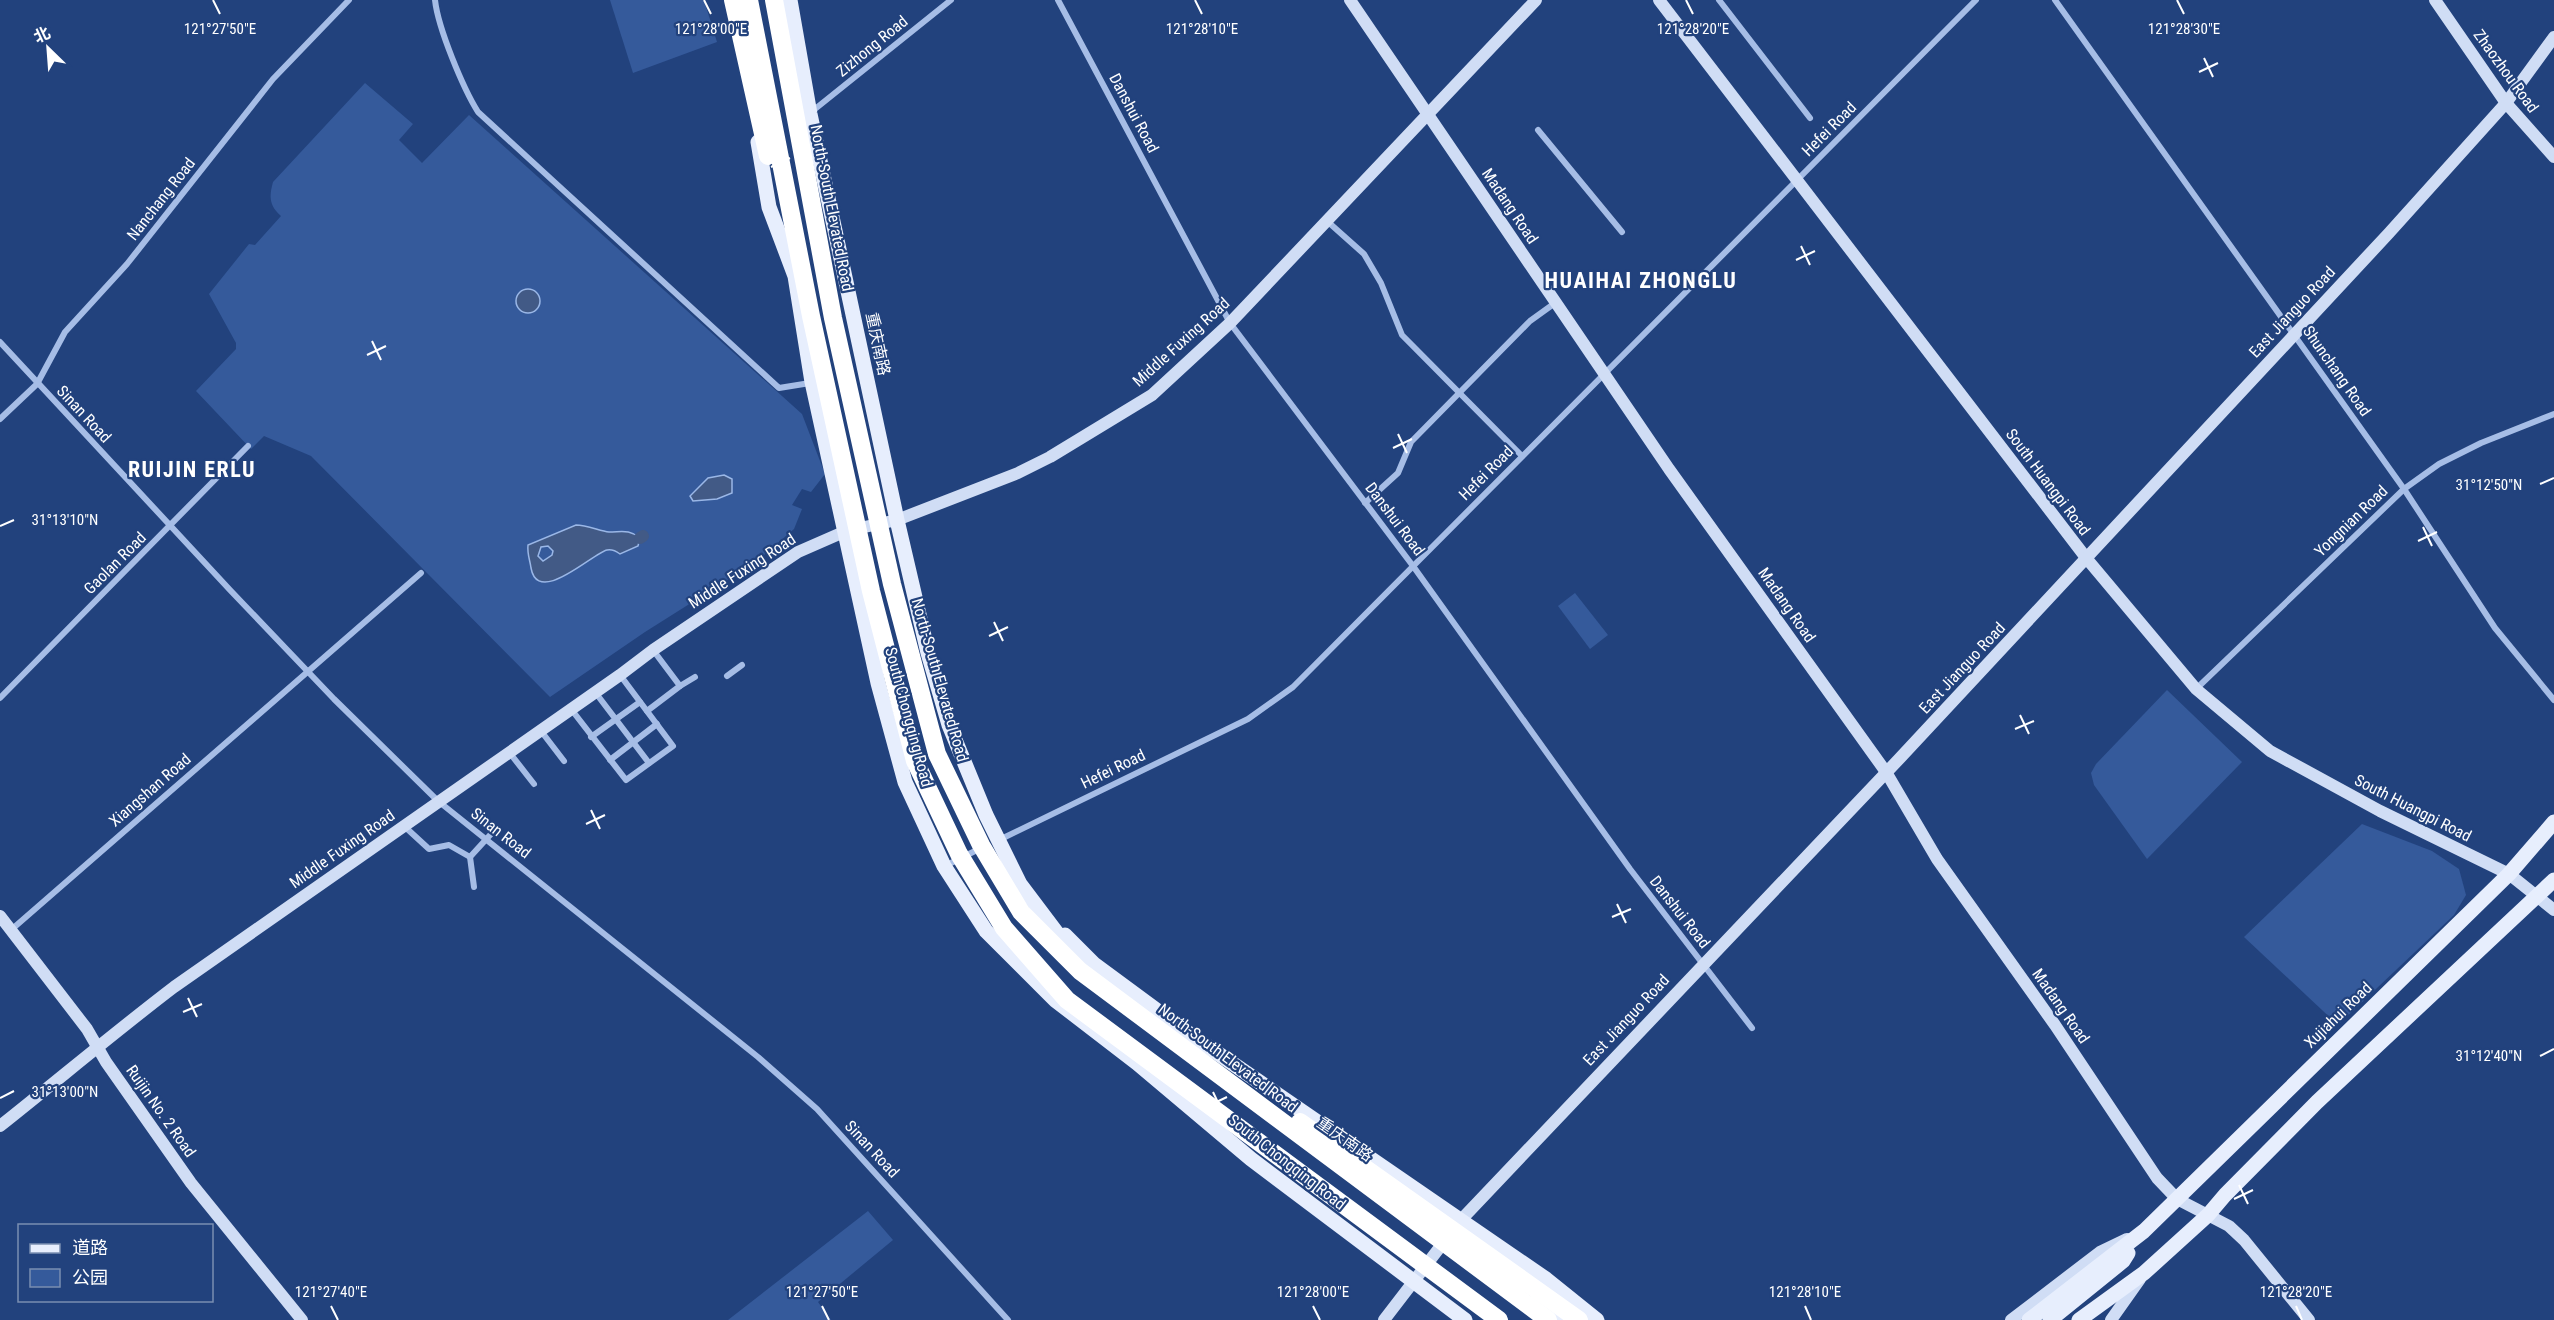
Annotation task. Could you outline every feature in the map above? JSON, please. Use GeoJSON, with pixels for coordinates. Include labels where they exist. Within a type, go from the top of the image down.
{"type":"FeatureCollection","features":[{"type":"Feature","properties":{"kind":"highway"},"geometry":{"type":"LineString","coordinates":[[732,0],[772,174],[799,274]]}},
{"type":"Feature","properties":{"kind":"highway"},"geometry":{"type":"LineString","coordinates":[[747,0],[799,274],[871,591],[915,761],[959,854],[1004,928],[1067,1000],[1499,1320]]}},
{"type":"Feature","properties":{"kind":"highway","name":"North-South Elevated Road"},"geometry":{"type":"LineString","coordinates":[[774,0],[843,364],[891,584],[938,754],[981,845],[1021,912],[1080,971],[1548,1320]]}},
{"type":"Feature","properties":{"kind":"highway"},"geometry":{"type":"LineString","coordinates":[[1198,1060],[1285,1111],[1579,1320]]}},
{"type":"Feature","properties":{"kind":"highway"},"geometry":{"type":"LineString","coordinates":[[1233,1124],[1259,1153],[1284,1174],[1480,1320]]}},
{"type":"Feature","properties":{"kind":"main road","name":"South Chongqing Road"},"geometry":{"type":"LineString","coordinates":[[732,0],[769,207],[799,274],[812,382],[878,683],[905,782],[944,866],[987,931],[1055,1000],[1137,1063],[1251,1160],[1465,1320]]}},
{"type":"Feature","properties":{"kind":"main road"},"geometry":{"type":"LineString","coordinates":[[747,0],[776,164],[799,274]]}},
{"type":"Feature","properties":{"kind":"main road","name":"重庆南路"},"geometry":{"type":"LineString","coordinates":[[790,0],[810,114],[897,520]]}},
{"type":"Feature","properties":{"kind":"main road"},"geometry":{"type":"LineString","coordinates":[[766,187],[776,164]]}},
{"type":"Feature","properties":{"kind":"main road"},"geometry":{"type":"LineString","coordinates":[[897,520],[928,653],[949,725],[986,815],[1020,884],[1036,907],[1094,964],[1178,1026],[1546,1279],[1597,1320]]}},
{"type":"Feature","properties":{"kind":"main road","name":"Xujiahui Road"},"geometry":{"type":"LineString","coordinates":[[2029,1320],[2144,1231],[2509,874],[2554,822]]}},
{"type":"Feature","properties":{"kind":"main road"},"geometry":{"type":"LineString","coordinates":[[2097,1320],[2144,1273],[2208,1215],[2317,1101],[2554,880]]}},
{"type":"Feature","properties":{"kind":"main road","name":"重庆南路"},"geometry":{"type":"LineString","coordinates":[[1036,907],[1062,942],[1134,1007],[1198,1058],[1450,1235],[1562,1320]]}},
{"type":"Feature","properties":{"kind":"main road"},"geometry":{"type":"LineString","coordinates":[[1137,1063],[1173,1086],[1425,1269],[1491,1320]]}},
{"type":"Feature","properties":{"kind":"main road","name":"Xujiahui Road"},"geometry":{"type":"LineString","coordinates":[[2050,1320],[2122,1261],[2144,1231]]}},
{"type":"Feature","properties":{"kind":"main road"},"geometry":{"type":"LineString","coordinates":[[2079,1320],[2144,1273]]}},
{"type":"Feature","properties":{"kind":"street","name":"Nanchang Road"},"geometry":{"type":"LineString","coordinates":[[0,419],[37,384],[65,332],[127,264],[273,79],[349,0]]}},
{"type":"Feature","properties":{"kind":"street"},"geometry":{"type":"LineString","coordinates":[[435,0],[464,86],[478,112],[779,388],[812,382]]}},
{"type":"Feature","properties":{"kind":"street","name":"Zizhong Road"},"geometry":{"type":"LineString","coordinates":[[810,114],[951,0]]}},
{"type":"Feature","properties":{"kind":"street","name":"Danshui Road"},"geometry":{"type":"LineString","coordinates":[[1058,0],[1230,323],[1413,567],[1630,869],[1752,1028]]}},
{"type":"Feature","properties":{"kind":"street","name":"Madang Road"},"geometry":{"type":"LineString","coordinates":[[1350,0],[1669,469],[1886,772],[1937,859],[2055,1025],[2157,1178],[2177,1199],[2193,1210],[2229,1226],[2244,1240],[2309,1320]]}},
{"type":"Feature","properties":{"kind":"street","name":"Middle Fuxing Road"},"geometry":{"type":"LineString","coordinates":[[0,1126],[174,987],[653,650],[798,552],[846,531],[897,520],[1018,473],[1050,457],[1152,394],[1230,323],[1536,0]]}},
{"type":"Feature","properties":{"kind":"street","name":"South Huangpi Road"},"geometry":{"type":"LineString","coordinates":[[1659,0],[2087,559],[2196,689],[2270,751],[2380,811],[2509,874],[2554,910]]}},
{"type":"Feature","properties":{"kind":"street"},"geometry":{"type":"LineString","coordinates":[[1719,0],[1810,118]]}},
{"type":"Feature","properties":{"kind":"street","name":"Hefei Road"},"geometry":{"type":"LineString","coordinates":[[944,866],[1263,710],[1293,687],[1976,0]]}},
{"type":"Feature","properties":{"kind":"street","name":"Shunchang Road"},"geometry":{"type":"LineString","coordinates":[[2055,0],[2404,489],[2495,627],[2554,700]]}},
{"type":"Feature","properties":{"kind":"street","name":"Zhaozhou Road"},"geometry":{"type":"LineString","coordinates":[[2435,0],[2506,103],[2554,158]]}},
{"type":"Feature","properties":{"kind":"street","name":"East Jianguo Road"},"geometry":{"type":"LineString","coordinates":[[1384,1320],[1460,1221],[2087,559],[2294,335],[2506,103],[2554,37]]}},
{"type":"Feature","properties":{"kind":"street"},"geometry":{"type":"LineString","coordinates":[[1538,130],[1622,232]]}},
{"type":"Feature","properties":{"kind":"street"},"geometry":{"type":"LineString","coordinates":[[1326,220],[1364,254],[1381,283],[1402,335],[1522,456]]}},
{"type":"Feature","properties":{"kind":"street"},"geometry":{"type":"LineString","coordinates":[[1365,503],[1398,473],[1411,442],[1530,321],[1555,303]]}},
{"type":"Feature","properties":{"kind":"street","name":"Sinan Road"},"geometry":{"type":"LineString","coordinates":[[0,342],[170,527],[307,671],[438,801],[489,836],[758,1057],[817,1109],[1008,1320]]}},
{"type":"Feature","properties":{"kind":"street","name":"Yongnian Road"},"geometry":{"type":"LineString","coordinates":[[2196,689],[2404,489],[2439,464],[2481,443],[2554,414]]}},
{"type":"Feature","properties":{"kind":"street","name":"Gaolan Road"},"geometry":{"type":"LineString","coordinates":[[0,698],[248,446]]}},
{"type":"Feature","properties":{"kind":"street","name":"Xiangshan Road"},"geometry":{"type":"LineString","coordinates":[[11,930],[422,573]]}},
{"type":"Feature","properties":{"kind":"street"},"geometry":{"type":"LineString","coordinates":[[653,650],[680,686]]}},
{"type":"Feature","properties":{"kind":"street"},"geometry":{"type":"LineString","coordinates":[[727,676],[742,665]]}},
{"type":"Feature","properties":{"kind":"street"},"geometry":{"type":"LineString","coordinates":[[571,709],[626,780],[673,746],[620,675]]}},
{"type":"Feature","properties":{"kind":"street"},"geometry":{"type":"LineString","coordinates":[[647,711],[695,676]]}},
{"type":"Feature","properties":{"kind":"street"},"geometry":{"type":"LineString","coordinates":[[2540,684],[2554,690]]}},
{"type":"Feature","properties":{"kind":"street"},"geometry":{"type":"LineString","coordinates":[[595,692],[649,763]]}},
{"type":"Feature","properties":{"kind":"street"},"geometry":{"type":"LineString","coordinates":[[591,737],[640,702]]}},
{"type":"Feature","properties":{"kind":"street"},"geometry":{"type":"LineString","coordinates":[[610,760],[657,724]]}},
{"type":"Feature","properties":{"kind":"street"},"geometry":{"type":"LineString","coordinates":[[540,730],[564,761]]}},
{"type":"Feature","properties":{"kind":"street"},"geometry":{"type":"LineString","coordinates":[[509,752],[534,784]]}},
{"type":"Feature","properties":{"kind":"street"},"geometry":{"type":"LineString","coordinates":[[404,826],[429,849],[449,845],[470,857]]}},
{"type":"Feature","properties":{"kind":"street"},"geometry":{"type":"LineString","coordinates":[[474,887],[470,857],[489,836]]}},
{"type":"Feature","properties":{"kind":"street","name":"Ruijin No. 2 Road"},"geometry":{"type":"LineString","coordinates":[[0,916],[87,1029],[191,1183],[302,1320]]}},
{"type":"Feature","properties":{"kind":"street"},"geometry":{"type":"LineString","coordinates":[[2011,1320],[2100,1252],[2144,1231]]}},
{"type":"Feature","properties":{"kind":"street"},"geometry":{"type":"LineString","coordinates":[[2111,1320],[2144,1273]]}},
{"type":"Feature","properties":{"kind":"green space"},"geometry":{"type":"Polygon","coordinates":[[[610,0],[704,0],[717,42],[633,73],[610,0]]]}},
{"type":"Feature","properties":{"kind":"green space"},"geometry":{"type":"Polygon","coordinates":[[[365,83],[413,124],[399,140],[422,163],[469,115],[802,414],[825,474],[811,492],[802,489],[792,505],[802,509],[794,529],[756,562],[645,632],[550,697],[311,456],[264,436],[251,449],[196,391],[236,349],[236,343],[209,294],[249,244],[255,245],[281,216],[271,200],[273,182],[365,83]]]}},
{"type":"Feature","properties":{"kind":"green space"},"geometry":{"type":"Polygon","coordinates":[[[1575,593],[1608,635],[1590,649],[1558,606],[1575,593]]]}},
{"type":"Feature","properties":{"kind":"green space"},"geometry":{"type":"Polygon","coordinates":[[[2167,690],[2242,762],[2147,859],[2094,785],[2091,773],[2096,764],[2167,690]]]}},
{"type":"Feature","properties":{"kind":"green space"},"geometry":{"type":"Polygon","coordinates":[[[2362,824],[2432,851],[2459,869],[2466,895],[2454,915],[2338,1025],[2244,937],[2362,824]]]}},
{"type":"Feature","properties":{"kind":"green space"},"geometry":{"type":"Polygon","coordinates":[[[868,1211],[893,1240],[818,1302],[831,1320],[728,1320],[868,1211]]]}},
{"type":"Feature","properties":{"kind":"shaded area"},"geometry":{"type":"Polygon","coordinates":[[[528,289],[536,293],[540,301],[536,309],[528,313],[520,309],[516,301],[520,293],[528,289]]]}},
{"type":"Feature","properties":{"kind":"shaded area"},"geometry":{"type":"Polygon","coordinates":[[[724,475],[732,479],[732,493],[717,499],[693,501],[690,496],[708,478],[724,475]]]}},
{"type":"Feature","properties":{"kind":"shaded area"},"geometry":{"type":"Polygon","coordinates":[[[576,525],[609,532],[629,532],[640,538],[638,546],[620,554],[614,550],[607,550],[566,575],[544,582],[536,579],[531,568],[528,545],[576,525]],[[548,546],[541,547],[538,556],[543,561],[552,555],[553,551],[548,546]]]}},
{"type":"Feature","properties":{"kind":"district","name":"HUAIHAI ZHONGLU"},"geometry":{"type":"Point","coordinates":[1641,280]}},
{"type":"Feature","properties":{"kind":"district","name":"RUIJIN ERLU"},"geometry":{"type":"Point","coordinates":[192,469]}}]}
